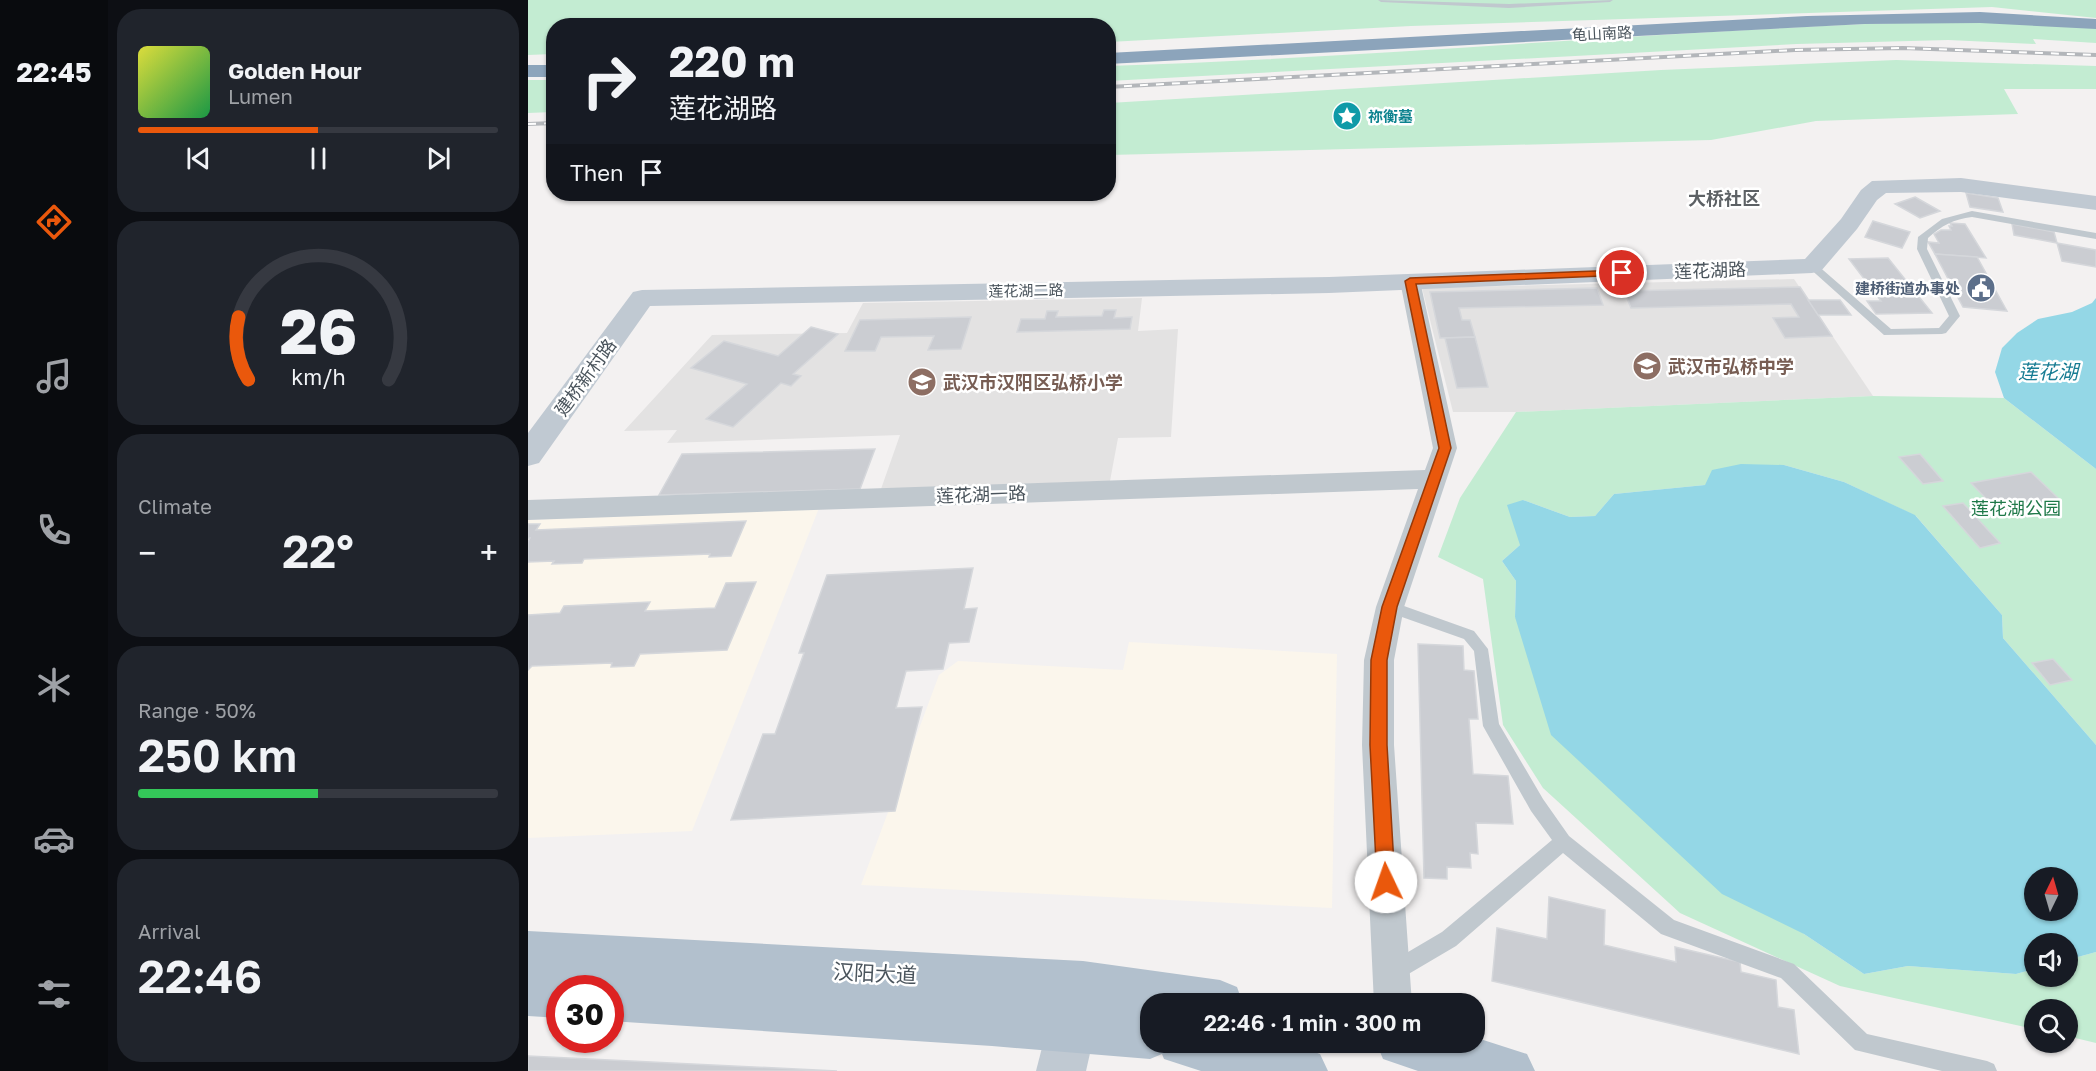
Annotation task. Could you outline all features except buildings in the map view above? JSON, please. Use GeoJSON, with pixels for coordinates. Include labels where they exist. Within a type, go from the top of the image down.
{"type":"FeatureCollection","features":[{"type":"Feature","properties":{"kind":"highway","name":"龟山南路"},"geometry":{"type":"LineString","coordinates":[[1116,52],[1878,15],[2023,15],[2096,22]]}},
{"type":"Feature","properties":{"kind":"highway","name":"龟山南路"},"geometry":{"type":"LineString","coordinates":[[1116,59],[1328,50],[1862,18],[2000,17],[2096,22]]}},
{"type":"Feature","properties":{"kind":"highway"},"geometry":{"type":"LineString","coordinates":[[528,64],[546,64]]}},
{"type":"Feature","properties":{"kind":"highway"},"geometry":{"type":"LineString","coordinates":[[528,71],[546,71]]}},
{"type":"Feature","properties":{"kind":"main road","name":"汉阳大道"},"geometry":{"type":"LineString","coordinates":[[528,954],[1071,1028],[1140,1017]]}},
{"type":"Feature","properties":{"kind":"main road"},"geometry":{"type":"LineString","coordinates":[[528,992],[546,993]]}},
{"type":"Feature","properties":{"kind":"main road","name":"汉阳大道"},"geometry":{"type":"LineString","coordinates":[[624,999],[1140,1034]]}},
{"type":"Feature","properties":{"kind":"main road"},"geometry":{"type":"LineString","coordinates":[[1228,1053],[1304,1071]]}},
{"type":"Feature","properties":{"kind":"main road"},"geometry":{"type":"LineString","coordinates":[[1442,1053],[1510,1071]]}},
{"type":"Feature","properties":{"kind":"street"},"geometry":{"type":"LineString","coordinates":[[1812,266],[1850,224],[1869,195],[1880,186],[1961,185],[2096,203]]}},
{"type":"Feature","properties":{"kind":"street","name":"莲花湖路"},"geometry":{"type":"LineString","coordinates":[[1410,281],[1812,266]]}},
{"type":"Feature","properties":{"kind":"street"},"geometry":{"type":"LineString","coordinates":[[1392,993],[1378,745],[1379,660],[1390,607],[1445,448],[1410,281]]}},
{"type":"Feature","properties":{"kind":"street","name":"莲花湖二路"},"geometry":{"type":"LineString","coordinates":[[642,298],[1410,281]]}},
{"type":"Feature","properties":{"kind":"street","name":"建桥新村路"},"geometry":{"type":"LineString","coordinates":[[528,455],[642,298]]}},
{"type":"Feature","properties":{"kind":"street","name":"莲花湖一路"},"geometry":{"type":"LineString","coordinates":[[528,510],[1434,479]]}},
{"type":"Feature","properties":{"kind":"lane"},"geometry":{"type":"LineString","coordinates":[[1381,0],[1509,6],[1610,0]]}},
{"type":"Feature","properties":{"kind":"lane"},"geometry":{"type":"LineString","coordinates":[[1812,266],[1888,333],[1942,331],[1956,316],[1922,249],[1923,237],[1936,225],[1954,216],[1972,214],[2096,236]]}},
{"type":"Feature","properties":{"kind":"lane"},"geometry":{"type":"LineString","coordinates":[[1390,607],[1469,635],[1481,650],[1491,726],[1537,806],[1563,842],[1668,927],[1787,971],[1862,1043],[1987,1071]]}},
{"type":"Feature","properties":{"kind":"lane"},"geometry":{"type":"LineString","coordinates":[[1391,974],[1449,939],[1563,842]]}},
{"type":"Feature","properties":{"kind":"shaded area","name":"武汉市弘桥中学"},"geometry":{"type":"Polygon","coordinates":[[[1794,279],[1873,396],[1516,412],[1453,412],[1422,288],[1794,279]]]}},
{"type":"Feature","properties":{"kind":"shaded area","name":"武汉市汉阳区弘桥小学"},"geometry":{"type":"Polygon","coordinates":[[[1142,298],[1138,331],[1178,329],[1171,437],[1118,438],[1110,481],[881,489],[900,435],[667,443],[677,430],[624,431],[712,335],[847,333],[863,303],[1142,298]]]}},
{"type":"Feature","properties":{"kind":"shaded area"},"geometry":{"type":"Polygon","coordinates":[[[819,508],[692,831],[528,838],[528,520],[819,508]]]}},
{"type":"Feature","properties":{"kind":"shaded area"},"geometry":{"type":"Polygon","coordinates":[[[1129,642],[1337,654],[1332,908],[861,885],[939,675],[958,661],[1123,670],[1129,642]]]}},
{"type":"Feature","properties":{"kind":"green space"},"geometry":{"type":"Polygon","coordinates":[[[528,0],[2096,0],[2096,18],[1992,7],[1411,26],[1116,42],[1116,18],[546,18],[546,54],[528,55],[528,0]]]}},
{"type":"Feature","properties":{"kind":"green space"},"geometry":{"type":"Polygon","coordinates":[[[1955,21],[2096,28],[2096,43],[2033,39],[2036,44],[1948,40],[1797,44],[1116,81],[1116,66],[1955,21]]]}},
{"type":"Feature","properties":{"kind":"green space"},"geometry":{"type":"Polygon","coordinates":[[[1896,60],[2096,66],[2096,89],[2004,89],[2018,114],[1816,121],[1711,140],[1116,155],[1116,103],[1661,70],[1896,60]]]}},
{"type":"Feature","properties":{"kind":"green space"},"geometry":{"type":"Polygon","coordinates":[[[528,80],[546,80],[546,112],[528,113],[528,80]]]}},
{"type":"Feature","properties":{"kind":"green space","name":"莲花湖公园"},"geometry":{"type":"Polygon","coordinates":[[[1873,396],[2004,398],[2096,469],[2096,745],[2003,638],[2002,615],[1916,516],[1844,482],[1784,465],[1705,485],[1614,494],[1595,516],[1570,517],[1523,500],[1520,545],[1502,561],[1516,581],[1515,617],[1804,934],[1864,974],[1908,966],[2016,974],[2024,972],[2024,987],[2078,987],[2078,957],[2096,952],[2096,1043],[2078,1039],[2078,999],[2024,999],[2024,1027],[1840,986],[1680,913],[1543,788],[1503,725],[1483,579],[1438,557],[1460,498],[1516,412],[1873,396]]]}},
{"type":"Feature","properties":{"kind":"water","name":"莲花湖"},"geometry":{"type":"Polygon","coordinates":[[[2096,298],[2096,469],[2004,398],[1995,372],[2002,348],[2017,333],[2038,319],[2072,312],[2092,303],[2096,298]]]}},
{"type":"Feature","properties":{"kind":"water"},"geometry":{"type":"Polygon","coordinates":[[[1741,464],[1784,465],[1844,482],[1915,515],[2002,615],[2003,638],[2096,745],[2096,952],[2078,957],[2078,933],[2024,933],[2024,972],[2016,974],[1908,966],[1864,974],[1804,934],[1722,894],[1551,735],[1515,617],[1516,581],[1502,561],[1520,545],[1507,505],[1523,500],[1570,517],[1595,516],[1614,494],[1705,485],[1712,470],[1741,464]]]}},
{"type":"Feature","properties":{"kind":"railway"},"geometry":{"type":"LineString","coordinates":[[1116,87],[1795,50],[1903,48],[2096,55]]}},
{"type":"Feature","properties":{"kind":"railway"},"geometry":{"type":"LineString","coordinates":[[528,124],[546,123]]}},
{"type":"Feature","properties":{"kind":"place","name":"祢衡墓"},"geometry":{"type":"Point","coordinates":[1347,116]}},
{"type":"Feature","properties":{"kind":"place","name":"建桥街道办事处"},"geometry":{"type":"Point","coordinates":[1981,288]}},
{"type":"Feature","properties":{"kind":"place","name":"武汉市弘桥中学"},"geometry":{"type":"Point","coordinates":[1647,366]}},
{"type":"Feature","properties":{"kind":"place","name":"武汉市汉阳区弘桥小学"},"geometry":{"type":"Point","coordinates":[922,382]}},
{"type":"Feature","properties":{"kind":"district","name":"大桥社区"},"geometry":{"type":"Point","coordinates":[1724,198]}},
{"type":"Feature","properties":{"kind":"route"},"geometry":{"type":"LineString","coordinates":[[1386,882],[1378,745],[1379,660],[1390,607],[1445,448],[1410,281],[1622,273]]}}]}
